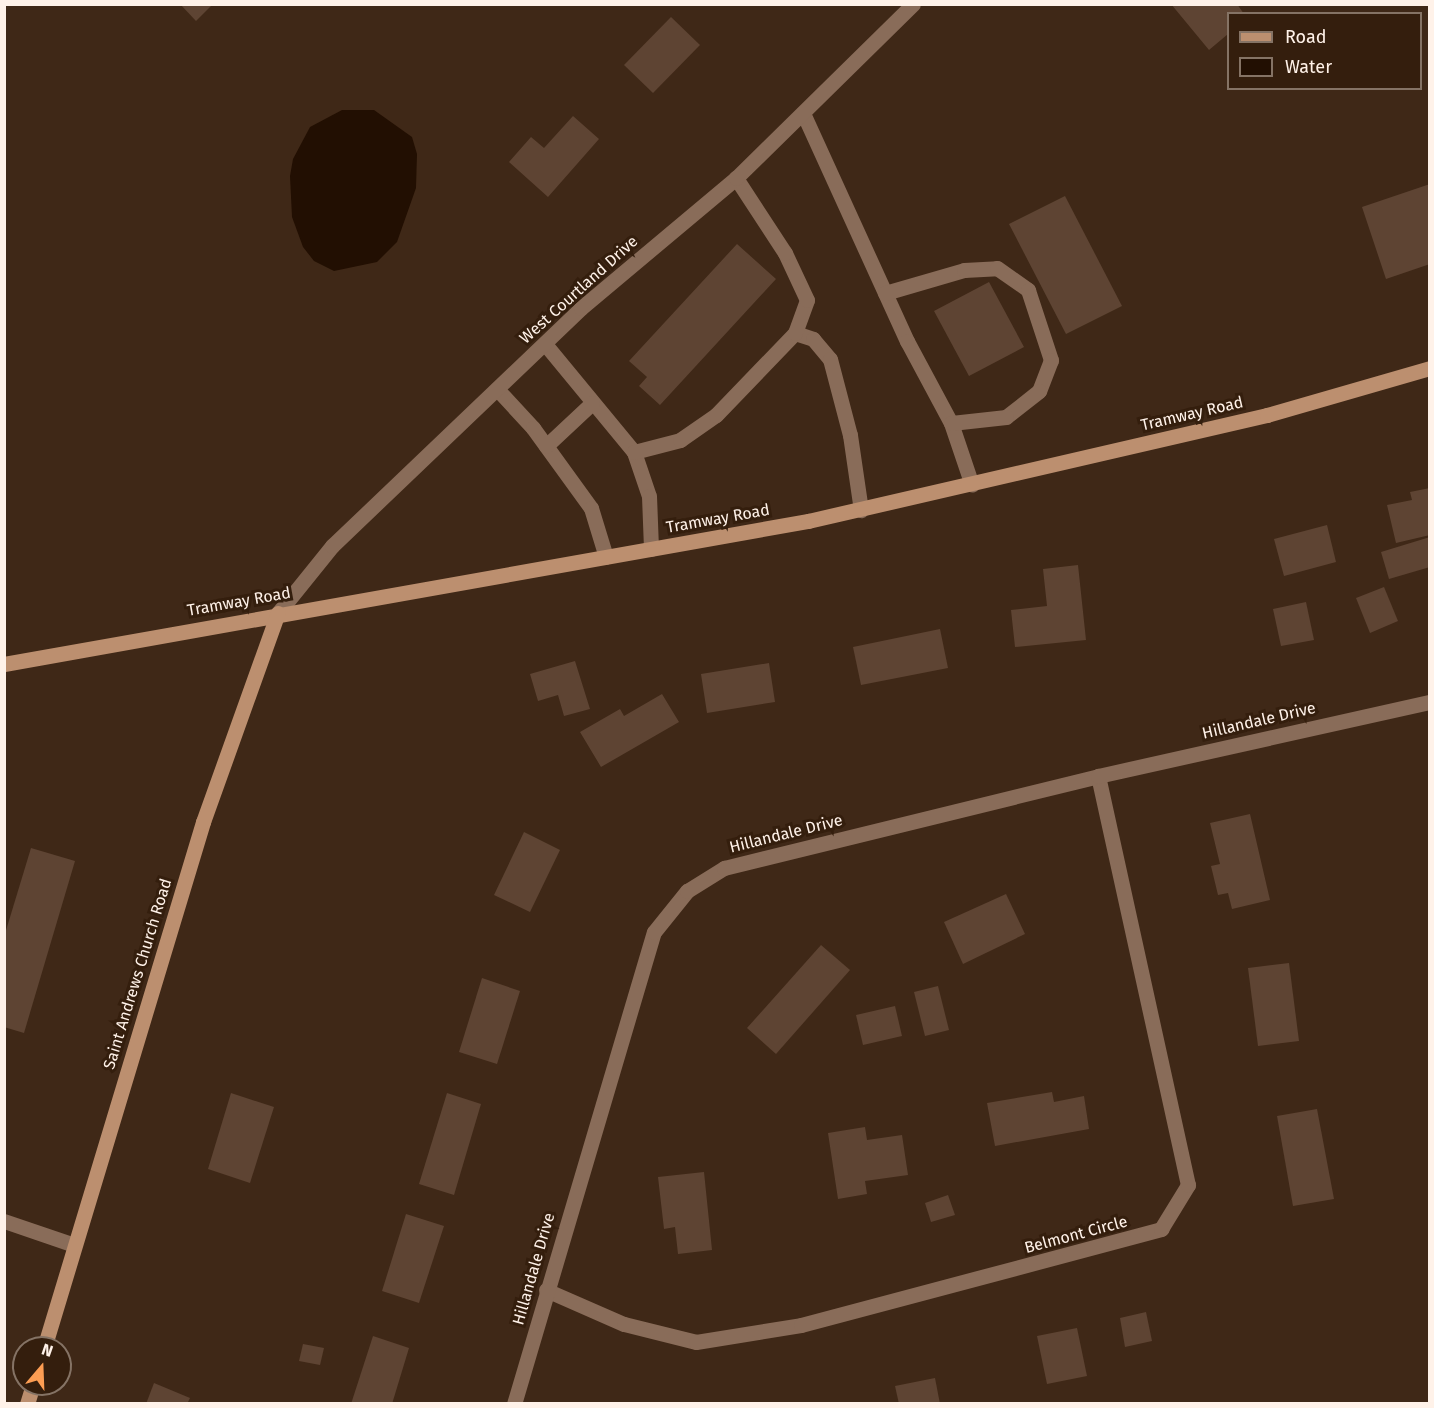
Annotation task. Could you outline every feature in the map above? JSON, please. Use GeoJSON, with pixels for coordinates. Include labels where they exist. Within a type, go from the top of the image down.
{"type":"FeatureCollection","features":[{"type":"Feature","properties":{"kind":"main road","name":"Tramway Road"},"geometry":{"type":"LineString","coordinates":[[4,664],[861,510],[1268,415],[1430,368]]}},
{"type":"Feature","properties":{"kind":"main road","name":"Saint Andrews Church Road"},"geometry":{"type":"LineString","coordinates":[[47,1336],[203,822],[278,613]]}},
{"type":"Feature","properties":{"kind":"street","name":"West Courtland Drive"},"geometry":{"type":"LineString","coordinates":[[278,613],[332,546],[581,308],[736,178],[913,4]]}},
{"type":"Feature","properties":{"kind":"street"},"geometry":{"type":"LineString","coordinates":[[803,113],[885,292],[951,423],[972,485]]}},
{"type":"Feature","properties":{"kind":"street"},"geometry":{"type":"LineString","coordinates":[[634,452],[680,440],[716,415],[795,333],[807,300],[785,253],[736,178]]}},
{"type":"Feature","properties":{"kind":"street"},"geometry":{"type":"LineString","coordinates":[[885,292],[964,270],[997,268],[1028,290],[1051,360],[1039,391],[1006,417],[951,423]]}},
{"type":"Feature","properties":{"kind":"street"},"geometry":{"type":"LineString","coordinates":[[795,333],[813,339],[830,359],[850,435],[861,510]]}},
{"type":"Feature","properties":{"kind":"street"},"geometry":{"type":"LineString","coordinates":[[545,344],[634,452],[649,496],[651,549]]}},
{"type":"Feature","properties":{"kind":"street"},"geometry":{"type":"LineString","coordinates":[[497,389],[546,446],[591,508],[606,556]]}},
{"type":"Feature","properties":{"kind":"street"},"geometry":{"type":"LineString","coordinates":[[546,446],[592,403]]}},
{"type":"Feature","properties":{"kind":"street","name":"Hillandale Drive"},"geometry":{"type":"LineString","coordinates":[[514,1404],[654,932],[687,891],[724,868],[1098,776],[1430,702]]}},
{"type":"Feature","properties":{"kind":"street","name":"Belmont Circle"},"geometry":{"type":"LineString","coordinates":[[546,1290],[624,1324],[696,1342],[801,1325],[1161,1229],[1188,1185],[1098,776]]}},
{"type":"Feature","properties":{"kind":"street"},"geometry":{"type":"LineString","coordinates":[[4,1221],[74,1245]]}},
{"type":"Feature","properties":{"kind":"water"},"geometry":{"type":"Polygon","coordinates":[[[342,110],[374,110],[412,137],[417,154],[416,188],[397,242],[377,262],[334,271],[314,261],[303,247],[292,217],[290,176],[293,159],[310,127],[342,110]]]}},
{"type":"Feature","properties":{"kind":"building"},"geometry":{"type":"Polygon","coordinates":[[[180,4],[213,4],[196,21],[180,4]]]}},
{"type":"Feature","properties":{"kind":"building"},"geometry":{"type":"Polygon","coordinates":[[[1171,4],[1237,4],[1243,12],[1227,12],[1227,35],[1209,50],[1171,4]]]}},
{"type":"Feature","properties":{"kind":"building"},"geometry":{"type":"Polygon","coordinates":[[[671,17],[700,45],[653,93],[624,65],[671,17]]]}},
{"type":"Feature","properties":{"kind":"building"},"geometry":{"type":"Polygon","coordinates":[[[573,116],[599,139],[548,197],[509,162],[531,137],[544,148],[573,116]]]}},
{"type":"Feature","properties":{"kind":"building"},"geometry":{"type":"Polygon","coordinates":[[[1430,184],[1430,264],[1386,279],[1362,207],[1430,184]]]}},
{"type":"Feature","properties":{"kind":"building"},"geometry":{"type":"Polygon","coordinates":[[[1065,196],[1122,306],[1066,334],[1009,224],[1065,196]]]}},
{"type":"Feature","properties":{"kind":"building"},"geometry":{"type":"Polygon","coordinates":[[[737,244],[776,279],[660,405],[639,386],[647,377],[629,361],[737,244]]]}},
{"type":"Feature","properties":{"kind":"building"},"geometry":{"type":"Polygon","coordinates":[[[989,282],[1024,347],[969,376],[934,311],[989,282]]]}},
{"type":"Feature","properties":{"kind":"building"},"geometry":{"type":"Polygon","coordinates":[[[1430,488],[1430,535],[1396,543],[1387,505],[1412,500],[1410,492],[1430,488]]]}},
{"type":"Feature","properties":{"kind":"building"},"geometry":{"type":"Polygon","coordinates":[[[1327,525],[1336,562],[1284,576],[1274,539],[1327,525]]]}},
{"type":"Feature","properties":{"kind":"building"},"geometry":{"type":"Polygon","coordinates":[[[1430,537],[1430,567],[1389,579],[1381,552],[1430,537]]]}},
{"type":"Feature","properties":{"kind":"building"},"geometry":{"type":"Polygon","coordinates":[[[1078,565],[1086,640],[1015,647],[1011,610],[1047,606],[1043,569],[1078,565]]]}},
{"type":"Feature","properties":{"kind":"building"},"geometry":{"type":"Polygon","coordinates":[[[1384,587],[1398,621],[1370,633],[1356,598],[1384,587]]]}},
{"type":"Feature","properties":{"kind":"building"},"geometry":{"type":"Polygon","coordinates":[[[1306,602],[1314,640],[1281,646],[1273,609],[1306,602]]]}},
{"type":"Feature","properties":{"kind":"building"},"geometry":{"type":"Polygon","coordinates":[[[940,629],[948,668],[861,685],[853,647],[940,629]]]}},
{"type":"Feature","properties":{"kind":"building"},"geometry":{"type":"Polygon","coordinates":[[[575,661],[590,709],[564,716],[558,695],[538,701],[530,674],[575,661]]]}},
{"type":"Feature","properties":{"kind":"building"},"geometry":{"type":"Polygon","coordinates":[[[769,663],[775,702],[707,713],[701,674],[769,663]]]}},
{"type":"Feature","properties":{"kind":"building"},"geometry":{"type":"Polygon","coordinates":[[[662,694],[679,722],[601,767],[580,732],[620,709],[624,716],[662,694]]]}},
{"type":"Feature","properties":{"kind":"building"},"geometry":{"type":"Polygon","coordinates":[[[1250,814],[1270,900],[1232,909],[1228,893],[1218,895],[1211,866],[1220,864],[1210,823],[1250,814]]]}},
{"type":"Feature","properties":{"kind":"building"},"geometry":{"type":"Polygon","coordinates":[[[524,832],[560,850],[530,912],[494,895],[524,832]]]}},
{"type":"Feature","properties":{"kind":"building"},"geometry":{"type":"Polygon","coordinates":[[[31,848],[75,861],[24,1033],[4,1027],[4,937],[31,848]]]}},
{"type":"Feature","properties":{"kind":"building"},"geometry":{"type":"Polygon","coordinates":[[[1006,894],[1025,934],[963,964],[944,922],[1006,894]]]}},
{"type":"Feature","properties":{"kind":"building"},"geometry":{"type":"Polygon","coordinates":[[[821,945],[850,970],[776,1054],[747,1028],[821,945]]]}},
{"type":"Feature","properties":{"kind":"building"},"geometry":{"type":"Polygon","coordinates":[[[1289,963],[1299,1041],[1258,1046],[1248,968],[1289,963]]]}},
{"type":"Feature","properties":{"kind":"building"},"geometry":{"type":"Polygon","coordinates":[[[482,978],[520,991],[497,1064],[459,1052],[482,978]]]}},
{"type":"Feature","properties":{"kind":"building"},"geometry":{"type":"Polygon","coordinates":[[[938,986],[949,1030],[925,1036],[914,992],[938,986]]]}},
{"type":"Feature","properties":{"kind":"building"},"geometry":{"type":"Polygon","coordinates":[[[895,1006],[902,1036],[863,1045],[856,1015],[895,1006]]]}},
{"type":"Feature","properties":{"kind":"building"},"geometry":{"type":"Polygon","coordinates":[[[1052,1092],[1054,1102],[1084,1096],[1089,1129],[995,1146],[987,1103],[1052,1092]]]}},
{"type":"Feature","properties":{"kind":"building"},"geometry":{"type":"Polygon","coordinates":[[[231,1093],[274,1107],[250,1183],[208,1169],[231,1093]]]}},
{"type":"Feature","properties":{"kind":"building"},"geometry":{"type":"Polygon","coordinates":[[[447,1093],[481,1104],[454,1195],[419,1184],[447,1093]]]}},
{"type":"Feature","properties":{"kind":"building"},"geometry":{"type":"Polygon","coordinates":[[[1317,1109],[1334,1199],[1293,1206],[1277,1116],[1317,1109]]]}},
{"type":"Feature","properties":{"kind":"building"},"geometry":{"type":"Polygon","coordinates":[[[865,1127],[867,1140],[902,1135],[908,1175],[865,1181],[867,1194],[838,1199],[828,1133],[865,1127]]]}},
{"type":"Feature","properties":{"kind":"building"},"geometry":{"type":"Polygon","coordinates":[[[704,1172],[712,1250],[678,1254],[675,1227],[664,1229],[658,1177],[704,1172]]]}},
{"type":"Feature","properties":{"kind":"building"},"geometry":{"type":"Polygon","coordinates":[[[948,1195],[955,1215],[931,1222],[925,1203],[948,1195]]]}},
{"type":"Feature","properties":{"kind":"building"},"geometry":{"type":"Polygon","coordinates":[[[406,1214],[444,1226],[419,1303],[382,1291],[406,1214]]]}},
{"type":"Feature","properties":{"kind":"building"},"geometry":{"type":"Polygon","coordinates":[[[1146,1312],[1152,1341],[1125,1347],[1120,1318],[1146,1312]]]}},
{"type":"Feature","properties":{"kind":"building"},"geometry":{"type":"Polygon","coordinates":[[[1077,1328],[1087,1376],[1047,1384],[1037,1336],[1077,1328]]]}},
{"type":"Feature","properties":{"kind":"building"},"geometry":{"type":"Polygon","coordinates":[[[373,1336],[409,1348],[392,1404],[351,1404],[373,1336]]]}},
{"type":"Feature","properties":{"kind":"building"},"geometry":{"type":"Polygon","coordinates":[[[303,1344],[324,1348],[320,1365],[299,1361],[303,1344]]]}},
{"type":"Feature","properties":{"kind":"building"},"geometry":{"type":"Polygon","coordinates":[[[935,1378],[940,1404],[899,1404],[895,1386],[935,1378]]]}},
{"type":"Feature","properties":{"kind":"building"},"geometry":{"type":"Polygon","coordinates":[[[154,1383],[190,1398],[187,1404],[146,1404],[154,1383]]]}}]}
